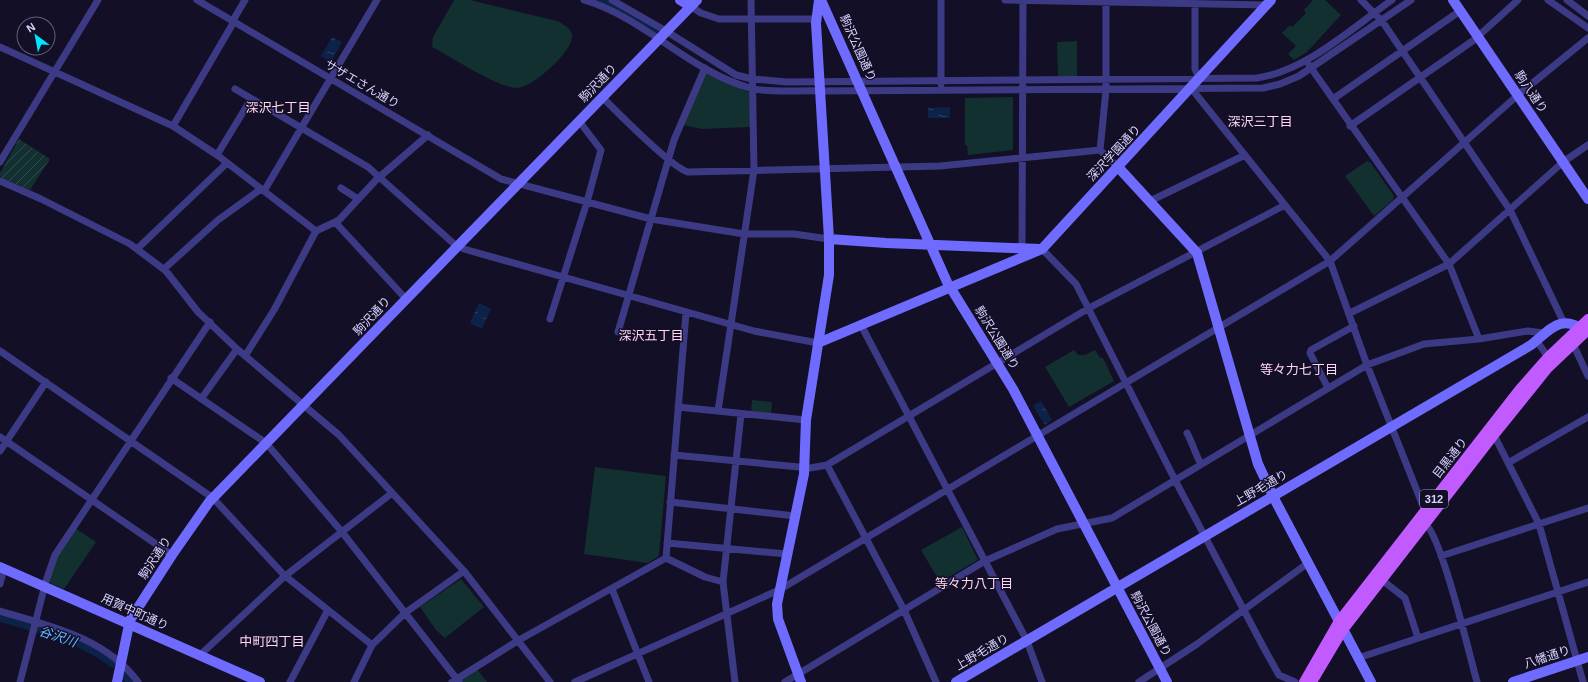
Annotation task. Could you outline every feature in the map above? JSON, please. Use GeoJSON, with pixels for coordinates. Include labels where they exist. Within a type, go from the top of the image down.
{"type":"FeatureCollection","features":[{"type":"Feature","properties":{"kind":"main road","name":"目黒通り"},"geometry":{"type":"LineString","coordinates":[[1312,682],[1341,626],[1382,580],[1425,523],[1547,369],[1573,344],[1584,330],[1588,319]]}},
{"type":"Feature","properties":{"kind":"main road","name":"目黒通り"},"geometry":{"type":"LineString","coordinates":[[1304,682],[1341,626],[1424,511],[1519,390],[1548,357],[1584,330]]}},
{"type":"Feature","properties":{"kind":"street"},"geometry":{"type":"LineString","coordinates":[[0,162],[98,0]]}},
{"type":"Feature","properties":{"kind":"street","name":"サザエさん通り"},"geometry":{"type":"LineString","coordinates":[[197,0],[501,179],[651,219],[744,234],[794,234],[829,239]]}},
{"type":"Feature","properties":{"kind":"street"},"geometry":{"type":"LineString","coordinates":[[173,126],[234,21],[244,0]]}},
{"type":"Feature","properties":{"kind":"street"},"geometry":{"type":"LineString","coordinates":[[164,269],[218,220],[263,190],[377,0]]}},
{"type":"Feature","properties":{"kind":"street"},"geometry":{"type":"LineString","coordinates":[[584,0],[598,4],[663,35],[736,75],[752,79],[820,86]]}},
{"type":"Feature","properties":{"kind":"street"},"geometry":{"type":"LineString","coordinates":[[612,0],[663,35],[705,68],[731,82],[752,89],[941,80],[1257,78],[1271,76],[1306,60],[1392,0]]}},
{"type":"Feature","properties":{"kind":"street"},"geometry":{"type":"LineString","coordinates":[[680,0],[693,3],[701,13],[719,20],[816,19]]}},
{"type":"Feature","properties":{"kind":"street"},"geometry":{"type":"LineString","coordinates":[[718,411],[754,170],[751,0]]}},
{"type":"Feature","properties":{"kind":"street"},"geometry":{"type":"LineString","coordinates":[[799,678],[777,615],[776,604],[805,468],[806,420],[829,275],[829,239],[816,19],[820,0]]}},
{"type":"Feature","properties":{"kind":"street","name":"駒沢公園通り"},"geometry":{"type":"LineString","coordinates":[[820,0],[860,85],[950,288],[998,362],[1167,682]]}},
{"type":"Feature","properties":{"kind":"street"},"geometry":{"type":"LineString","coordinates":[[940,90],[941,0]]}},
{"type":"Feature","properties":{"kind":"street"},"geometry":{"type":"LineString","coordinates":[[1005,0],[1106,1],[1195,5],[1268,3]]}},
{"type":"Feature","properties":{"kind":"street"},"geometry":{"type":"LineString","coordinates":[[1020,259],[1022,248],[1023,0]]}},
{"type":"Feature","properties":{"kind":"street"},"geometry":{"type":"LineString","coordinates":[[1361,0],[1375,12],[1382,21],[1510,210],[1564,323],[1574,324],[1584,330]]}},
{"type":"Feature","properties":{"kind":"street"},"geometry":{"type":"LineString","coordinates":[[860,85],[940,90],[1263,88],[1285,82],[1311,68],[1411,0]]}},
{"type":"Feature","properties":{"kind":"street","name":"駒八通り"},"geometry":{"type":"LineString","coordinates":[[1452,0],[1588,199]]}},
{"type":"Feature","properties":{"kind":"street"},"geometry":{"type":"LineString","coordinates":[[1351,125],[1478,37],[1518,0]]}},
{"type":"Feature","properties":{"kind":"street"},"geometry":{"type":"LineString","coordinates":[[1548,0],[1588,28]]}},
{"type":"Feature","properties":{"kind":"street"},"geometry":{"type":"LineString","coordinates":[[1567,0],[1588,16]]}},
{"type":"Feature","properties":{"kind":"street"},"geometry":{"type":"LineString","coordinates":[[1100,150],[1106,90],[1106,1]]}},
{"type":"Feature","properties":{"kind":"street","name":"駒沢通り"},"geometry":{"type":"LineString","coordinates":[[117,682],[129,623],[200,514],[693,3]]}},
{"type":"Feature","properties":{"kind":"street","name":"深沢学園通り"},"geometry":{"type":"LineString","coordinates":[[818,343],[1042,249],[1268,3]]}},
{"type":"Feature","properties":{"kind":"street"},"geometry":{"type":"LineString","coordinates":[[1195,5],[1195,69],[1199,79]]}},
{"type":"Feature","properties":{"kind":"street"},"geometry":{"type":"LineString","coordinates":[[1333,99],[1460,12]]}},
{"type":"Feature","properties":{"kind":"street"},"geometry":{"type":"LineString","coordinates":[[575,682],[779,590],[1330,260],[1518,95],[1588,38]]}},
{"type":"Feature","properties":{"kind":"street"},"geometry":{"type":"LineString","coordinates":[[0,47],[173,126],[217,156],[316,231]]}},
{"type":"Feature","properties":{"kind":"street"},"geometry":{"type":"LineString","coordinates":[[1306,60],[1449,264],[1479,339]]}},
{"type":"Feature","properties":{"kind":"street"},"geometry":{"type":"LineString","coordinates":[[618,332],[674,140],[705,68]]}},
{"type":"Feature","properties":{"kind":"street"},"geometry":{"type":"LineString","coordinates":[[1191,88],[1330,260],[1350,313],[1367,365],[1424,511]]}},
{"type":"Feature","properties":{"kind":"street"},"geometry":{"type":"LineString","coordinates":[[235,89],[368,167],[458,246],[686,313],[731,325],[818,343]]}},
{"type":"Feature","properties":{"kind":"street"},"geometry":{"type":"LineString","coordinates":[[602,97],[668,159],[683,171],[688,172],[940,166],[1100,150],[1118,167],[1197,253],[1220,327],[1258,464],[1273,496],[1371,682]]}},
{"type":"Feature","properties":{"kind":"street"},"geometry":{"type":"LineString","coordinates":[[217,156],[251,99]]}},
{"type":"Feature","properties":{"kind":"street"},"geometry":{"type":"LineString","coordinates":[[550,319],[587,202],[601,150],[579,121]]}},
{"type":"Feature","properties":{"kind":"street"},"geometry":{"type":"LineString","coordinates":[[245,356],[274,310],[316,231],[335,222],[376,180],[381,178],[428,135]]}},
{"type":"Feature","properties":{"kind":"street"},"geometry":{"type":"LineString","coordinates":[[1350,313],[1449,264],[1563,162],[1588,145]]}},
{"type":"Feature","properties":{"kind":"street"},"geometry":{"type":"LineString","coordinates":[[1150,201],[1245,155]]}},
{"type":"Feature","properties":{"kind":"street"},"geometry":{"type":"LineString","coordinates":[[137,250],[226,163]]}},
{"type":"Feature","properties":{"kind":"street"},"geometry":{"type":"LineString","coordinates":[[0,181],[41,199],[137,250],[164,269],[198,312],[237,349],[339,435],[464,571],[519,640],[550,682]]}},
{"type":"Feature","properties":{"kind":"street"},"geometry":{"type":"LineString","coordinates":[[341,188],[358,199]]}},
{"type":"Feature","properties":{"kind":"street"},"geometry":{"type":"LineString","coordinates":[[674,455],[805,468],[827,464],[1089,308],[1197,253],[1285,205]]}},
{"type":"Feature","properties":{"kind":"street"},"geometry":{"type":"LineString","coordinates":[[335,222],[406,299]]}},
{"type":"Feature","properties":{"kind":"street"},"geometry":{"type":"LineString","coordinates":[[829,239],[886,243],[1042,249],[1076,284],[1174,480],[1279,675],[1295,682]]}},
{"type":"Feature","properties":{"kind":"street"},"geometry":{"type":"LineString","coordinates":[[666,558],[686,313]]}},
{"type":"Feature","properties":{"kind":"street"},"geometry":{"type":"LineString","coordinates":[[20,682],[55,555],[171,378],[210,322]]}},
{"type":"Feature","properties":{"kind":"street","name":"上野毛通り"},"geometry":{"type":"LineString","coordinates":[[956,682],[1392,427],[1536,340],[1543,333],[1553,327],[1564,323]]}},
{"type":"Feature","properties":{"kind":"street"},"geometry":{"type":"LineString","coordinates":[[861,325],[1027,641],[1042,682]]}},
{"type":"Feature","properties":{"kind":"street"},"geometry":{"type":"LineString","coordinates":[[1328,388],[1310,353],[1311,350],[1354,326]]}},
{"type":"Feature","properties":{"kind":"street"},"geometry":{"type":"LineString","coordinates":[[785,682],[799,678],[904,610],[985,561],[1057,529],[1112,518],[1367,365],[1424,344],[1479,339],[1528,331],[1543,333]]}},
{"type":"Feature","properties":{"kind":"street"},"geometry":{"type":"LineString","coordinates":[[1536,340],[1548,357]]}},
{"type":"Feature","properties":{"kind":"street"},"geometry":{"type":"LineString","coordinates":[[1573,344],[1588,376]]}},
{"type":"Feature","properties":{"kind":"street"},"geometry":{"type":"LineString","coordinates":[[201,400],[237,349]]}},
{"type":"Feature","properties":{"kind":"street"},"geometry":{"type":"LineString","coordinates":[[0,351],[214,498],[286,576],[372,645]]}},
{"type":"Feature","properties":{"kind":"street"},"geometry":{"type":"LineString","coordinates":[[171,378],[266,444],[342,532],[456,681],[519,640],[666,558]]}},
{"type":"Feature","properties":{"kind":"street"},"geometry":{"type":"LineString","coordinates":[[0,451],[3,440],[46,382]]}},
{"type":"Feature","properties":{"kind":"street"},"geometry":{"type":"LineString","coordinates":[[678,407],[806,420]]}},
{"type":"Feature","properties":{"kind":"street"},"geometry":{"type":"LineString","coordinates":[[736,682],[723,582],[740,414]]}},
{"type":"Feature","properties":{"kind":"street"},"geometry":{"type":"LineString","coordinates":[[1508,463],[1588,417]]}},
{"type":"Feature","properties":{"kind":"street"},"geometry":{"type":"LineString","coordinates":[[1187,433],[1194,447],[1194,453],[1201,464]]}},
{"type":"Feature","properties":{"kind":"street"},"geometry":{"type":"LineString","coordinates":[[1494,435],[1539,524],[1583,682]]}},
{"type":"Feature","properties":{"kind":"street"},"geometry":{"type":"LineString","coordinates":[[3,440],[172,555]]}},
{"type":"Feature","properties":{"kind":"street"},"geometry":{"type":"LineString","coordinates":[[827,464],[904,610],[936,682]]}},
{"type":"Feature","properties":{"kind":"street"},"geometry":{"type":"LineString","coordinates":[[200,655],[286,576],[392,493]]}},
{"type":"Feature","properties":{"kind":"street"},"geometry":{"type":"LineString","coordinates":[[670,502],[795,516]]}},
{"type":"Feature","properties":{"kind":"street"},"geometry":{"type":"LineString","coordinates":[[1441,556],[1588,508]]}},
{"type":"Feature","properties":{"kind":"street"},"geometry":{"type":"LineString","coordinates":[[1425,523],[1431,528],[1441,556],[1478,682]]}},
{"type":"Feature","properties":{"kind":"street"},"geometry":{"type":"LineString","coordinates":[[667,543],[787,554]]}},
{"type":"Feature","properties":{"kind":"street"},"geometry":{"type":"LineString","coordinates":[[666,558],[705,577],[723,582]]}},
{"type":"Feature","properties":{"kind":"street"},"geometry":{"type":"LineString","coordinates":[[1139,682],[1160,669],[1308,563]]}},
{"type":"Feature","properties":{"kind":"street"},"geometry":{"type":"LineString","coordinates":[[0,584],[2,568]]}},
{"type":"Feature","properties":{"kind":"street","name":"用賀中町通り"},"geometry":{"type":"LineString","coordinates":[[2,568],[46,584],[260,682]]}},
{"type":"Feature","properties":{"kind":"street"},"geometry":{"type":"LineString","coordinates":[[354,682],[372,645],[405,613],[464,571]]}},
{"type":"Feature","properties":{"kind":"street"},"geometry":{"type":"LineString","coordinates":[[1382,580],[1405,598],[1418,638]]}},
{"type":"Feature","properties":{"kind":"street"},"geometry":{"type":"LineString","coordinates":[[1358,658],[1588,582]]}},
{"type":"Feature","properties":{"kind":"street"},"geometry":{"type":"LineString","coordinates":[[612,589],[649,682]]}},
{"type":"Feature","properties":{"kind":"street"},"geometry":{"type":"LineString","coordinates":[[290,682],[328,610]]}},
{"type":"Feature","properties":{"kind":"street"},"geometry":{"type":"LineString","coordinates":[[0,611],[35,626],[82,638],[121,661],[138,682]]}},
{"type":"Feature","properties":{"kind":"street","name":"八幡通り"},"geometry":{"type":"LineString","coordinates":[[1514,682],[1588,657]]}},
{"type":"Feature","properties":{"kind":"green space"},"geometry":{"type":"Polygon","coordinates":[[[454,0],[470,0],[557,21],[570,30],[572,35],[571,42],[560,58],[542,75],[525,86],[518,88],[509,87],[487,78],[432,47],[433,37],[454,0]]]}},
{"type":"Feature","properties":{"kind":"green space"},"geometry":{"type":"Polygon","coordinates":[[[1313,0],[1325,0],[1341,15],[1307,52],[1294,60],[1288,54],[1296,46],[1282,33],[1290,25],[1292,27],[1306,13],[1304,10],[1313,0]]]}},
{"type":"Feature","properties":{"kind":"green space"},"geometry":{"type":"Polygon","coordinates":[[[1077,41],[1077,77],[1058,77],[1057,42],[1077,41]]]}},
{"type":"Feature","properties":{"kind":"green space"},"geometry":{"type":"Polygon","coordinates":[[[705,73],[749,92],[751,127],[702,129],[683,125],[705,73]]]}},
{"type":"Feature","properties":{"kind":"green space"},"geometry":{"type":"Polygon","coordinates":[[[1013,97],[1013,150],[968,155],[967,145],[965,145],[965,98],[1013,97]]]}},
{"type":"Feature","properties":{"kind":"green space"},"geometry":{"type":"Polygon","coordinates":[[[19,139],[50,159],[30,190],[0,177],[0,173],[19,139]]]}},
{"type":"Feature","properties":{"kind":"green space"},"geometry":{"type":"Polygon","coordinates":[[[1367,161],[1371,163],[1394,196],[1393,200],[1374,216],[1345,176],[1367,161]]]}},
{"type":"Feature","properties":{"kind":"green space"},"geometry":{"type":"Polygon","coordinates":[[[1074,350],[1078,355],[1085,355],[1095,350],[1100,358],[1103,358],[1114,381],[1069,407],[1045,367],[1074,350]]]}},
{"type":"Feature","properties":{"kind":"green space"},"geometry":{"type":"Polygon","coordinates":[[[752,400],[772,402],[771,416],[751,413],[752,400]]]}},
{"type":"Feature","properties":{"kind":"green space"},"geometry":{"type":"Polygon","coordinates":[[[595,467],[666,476],[659,556],[648,563],[584,554],[595,467]]]}},
{"type":"Feature","properties":{"kind":"green space"},"geometry":{"type":"Polygon","coordinates":[[[962,527],[978,560],[940,582],[921,550],[962,527]]]}},
{"type":"Feature","properties":{"kind":"green space"},"geometry":{"type":"Polygon","coordinates":[[[75,528],[96,542],[64,589],[50,583],[50,580],[57,555],[75,528]]]}},
{"type":"Feature","properties":{"kind":"green space"},"geometry":{"type":"Polygon","coordinates":[[[461,579],[484,607],[445,638],[436,630],[420,607],[461,579]]]}},
{"type":"Feature","properties":{"kind":"green space"},"geometry":{"type":"Polygon","coordinates":[[[477,669],[487,682],[463,682],[461,680],[477,669]]]}},
{"type":"Feature","properties":{"kind":"water"},"geometry":{"type":"Polygon","coordinates":[[[332,37],[342,42],[331,62],[321,56],[332,37]]]}},
{"type":"Feature","properties":{"kind":"water"},"geometry":{"type":"Polygon","coordinates":[[[950,107],[950,118],[928,118],[928,108],[950,107]]]}},
{"type":"Feature","properties":{"kind":"water"},"geometry":{"type":"Polygon","coordinates":[[[479,303],[491,309],[482,329],[470,323],[479,303]]]}},
{"type":"Feature","properties":{"kind":"water"},"geometry":{"type":"Polygon","coordinates":[[[1041,401],[1052,420],[1045,425],[1033,406],[1041,401]]]}},
{"type":"Feature","properties":{"kind":"waterway"},"geometry":{"type":"LineString","coordinates":[[597,0],[626,12],[654,29]]}},
{"type":"Feature","properties":{"kind":"waterway","name":"谷沢川"},"geometry":{"type":"LineString","coordinates":[[0,616],[44,629],[74,640],[101,653],[113,662]]}},
{"type":"Feature","properties":{"kind":"waterway","name":"谷沢川"},"geometry":{"type":"LineString","coordinates":[[125,673],[132,682]]}},
{"type":"Feature","properties":{"kind":"district","name":"深沢七丁目"},"geometry":{"type":"Point","coordinates":[278,107]}},
{"type":"Feature","properties":{"kind":"district","name":"深沢三丁目"},"geometry":{"type":"Point","coordinates":[1260,121]}},
{"type":"Feature","properties":{"kind":"district","name":"深沢五丁目"},"geometry":{"type":"Point","coordinates":[651,335]}},
{"type":"Feature","properties":{"kind":"district","name":"等々力七丁目"},"geometry":{"type":"Point","coordinates":[1299,369]}},
{"type":"Feature","properties":{"kind":"district","name":"等々力八丁目"},"geometry":{"type":"Point","coordinates":[974,583]}},
{"type":"Feature","properties":{"kind":"district","name":"中町四丁目"},"geometry":{"type":"Point","coordinates":[272,641]}}]}
